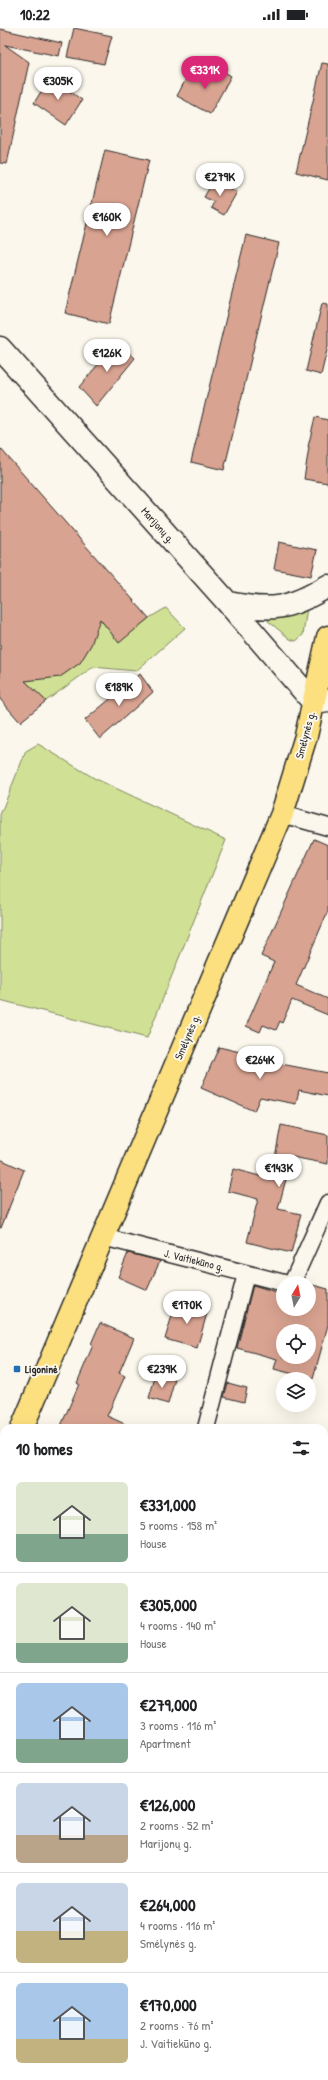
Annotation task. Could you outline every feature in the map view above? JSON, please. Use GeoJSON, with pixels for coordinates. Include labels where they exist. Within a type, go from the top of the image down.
{"type":"FeatureCollection","features":[{"type":"Feature","properties":{"kind":"highway","name":"Smėlynės g."},"geometry":{"type":"LineString","coordinates":[[24,1424],[282,814],[321,702],[328,638]]}},
{"type":"Feature","properties":{"kind":"main road","name":"Marijonų g."},"geometry":{"type":"LineString","coordinates":[[0,348],[228,604],[321,702]]}},
{"type":"Feature","properties":{"kind":"main road"},"geometry":{"type":"LineString","coordinates":[[228,604],[262,609],[285,606],[307,598],[328,586]]}},
{"type":"Feature","properties":{"kind":"street"},"geometry":{"type":"LineString","coordinates":[[282,814],[328,827]]}},
{"type":"Feature","properties":{"kind":"street"},"geometry":{"type":"LineString","coordinates":[[295,1276],[328,1203]]}},
{"type":"Feature","properties":{"kind":"street","name":"J. Vaitiekūno g."},"geometry":{"type":"LineString","coordinates":[[103,1237],[276,1281]]}},
{"type":"Feature","properties":{"kind":"street"},"geometry":{"type":"LineString","coordinates":[[207,1424],[246,1274]]}},
{"type":"Feature","properties":{"kind":"green space"},"geometry":{"type":"Polygon","coordinates":[[[307,607],[303,635],[296,641],[290,639],[268,621],[268,617],[307,607]]]}},
{"type":"Feature","properties":{"kind":"green space"},"geometry":{"type":"Polygon","coordinates":[[[166,608],[185,628],[136,671],[93,667],[46,701],[25,681],[100,619],[119,642],[149,618],[166,608]]]}},
{"type":"Feature","properties":{"kind":"green space"},"geometry":{"type":"Polygon","coordinates":[[[38,744],[94,778],[226,840],[147,1038],[0,1000],[0,815],[26,751],[38,744]]]}},
{"type":"Feature","properties":{"kind":"building"},"geometry":{"type":"Polygon","coordinates":[[[74,28],[112,36],[104,64],[67,57],[74,28]]]}},
{"type":"Feature","properties":{"kind":"building"},"geometry":{"type":"Polygon","coordinates":[[[0,29],[62,43],[59,56],[5,45],[29,62],[7,164],[0,163],[0,29]]]}},
{"type":"Feature","properties":{"kind":"building"},"geometry":{"type":"Polygon","coordinates":[[[322,63],[328,64],[328,180],[296,172],[322,63]]]}},
{"type":"Feature","properties":{"kind":"building"},"geometry":{"type":"Polygon","coordinates":[[[215,66],[231,76],[210,114],[177,96],[189,73],[206,82],[215,66]]]}},
{"type":"Feature","properties":{"kind":"building"},"geometry":{"type":"Polygon","coordinates":[[[50,77],[82,100],[66,125],[34,103],[50,77]]]}},
{"type":"Feature","properties":{"kind":"building"},"geometry":{"type":"Polygon","coordinates":[[[105,150],[149,160],[109,324],[65,313],[105,150]]]}},
{"type":"Feature","properties":{"kind":"building"},"geometry":{"type":"Polygon","coordinates":[[[214,180],[237,192],[224,215],[211,208],[214,202],[204,197],[214,180]]]}},
{"type":"Feature","properties":{"kind":"building"},"geometry":{"type":"Polygon","coordinates":[[[246,235],[279,243],[224,470],[191,462],[246,235]]]}},
{"type":"Feature","properties":{"kind":"building"},"geometry":{"type":"Polygon","coordinates":[[[322,303],[328,304],[328,346],[321,375],[306,371],[322,303]]]}},
{"type":"Feature","properties":{"kind":"building"},"geometry":{"type":"Polygon","coordinates":[[[117,342],[135,358],[96,406],[79,387],[117,342]]]}},
{"type":"Feature","properties":{"kind":"building"},"geometry":{"type":"Polygon","coordinates":[[[315,417],[328,420],[328,483],[304,479],[308,447],[315,417]]]}},
{"type":"Feature","properties":{"kind":"building"},"geometry":{"type":"Polygon","coordinates":[[[0,448],[149,618],[119,643],[100,619],[91,645],[80,663],[60,677],[25,681],[46,701],[20,722],[0,699],[0,448]]]}},
{"type":"Feature","properties":{"kind":"building"},"geometry":{"type":"Polygon","coordinates":[[[279,542],[317,550],[311,576],[274,569],[279,542]]]}},
{"type":"Feature","properties":{"kind":"building"},"geometry":{"type":"Polygon","coordinates":[[[140,674],[153,692],[100,739],[85,720],[140,674]]]}},
{"type":"Feature","properties":{"kind":"building"},"geometry":{"type":"Polygon","coordinates":[[[314,839],[328,845],[328,911],[296,985],[328,999],[328,1015],[292,1000],[282,1023],[280,1021],[276,1030],[263,1025],[260,1032],[246,1026],[274,962],[261,956],[314,839]]]}},
{"type":"Feature","properties":{"kind":"building"},"geometry":{"type":"Polygon","coordinates":[[[219,1047],[257,1056],[255,1059],[328,1073],[328,1096],[299,1090],[296,1104],[260,1097],[254,1111],[201,1088],[219,1047]]]}},
{"type":"Feature","properties":{"kind":"building"},"geometry":{"type":"Polygon","coordinates":[[[281,1125],[328,1135],[328,1164],[292,1157],[278,1209],[301,1214],[291,1253],[247,1242],[258,1199],[228,1191],[233,1169],[271,1179],[281,1125]]]}},
{"type":"Feature","properties":{"kind":"building"},"geometry":{"type":"Polygon","coordinates":[[[0,1159],[24,1170],[1,1228],[0,1228],[0,1159]]]}},
{"type":"Feature","properties":{"kind":"building"},"geometry":{"type":"Polygon","coordinates":[[[128,1253],[160,1261],[147,1290],[118,1277],[128,1253]]]}},
{"type":"Feature","properties":{"kind":"building"},"geometry":{"type":"Polygon","coordinates":[[[253,1285],[276,1292],[276,1316],[316,1316],[316,1286],[328,1289],[328,1325],[315,1372],[286,1372],[274,1369],[276,1362],[276,1364],[316,1364],[316,1324],[276,1324],[276,1359],[237,1348],[253,1285]]]}},
{"type":"Feature","properties":{"kind":"building"},"geometry":{"type":"Polygon","coordinates":[[[176,1302],[208,1310],[197,1348],[165,1339],[176,1302]]]}},
{"type":"Feature","properties":{"kind":"building"},"geometry":{"type":"Polygon","coordinates":[[[100,1323],[134,1338],[119,1373],[125,1376],[107,1416],[125,1424],[62,1424],[79,1384],[77,1383],[93,1345],[91,1344],[100,1323]]]}},
{"type":"Feature","properties":{"kind":"building"},"geometry":{"type":"Polygon","coordinates":[[[156,1374],[175,1379],[168,1404],[149,1398],[156,1374]]]}},
{"type":"Feature","properties":{"kind":"building"},"geometry":{"type":"Polygon","coordinates":[[[228,1383],[247,1388],[244,1402],[224,1397],[228,1383]]]}},
{"type":"Feature","properties":{"kind":"place","name":"Ligoninė"},"geometry":{"type":"Point","coordinates":[17,1369]}}]}
